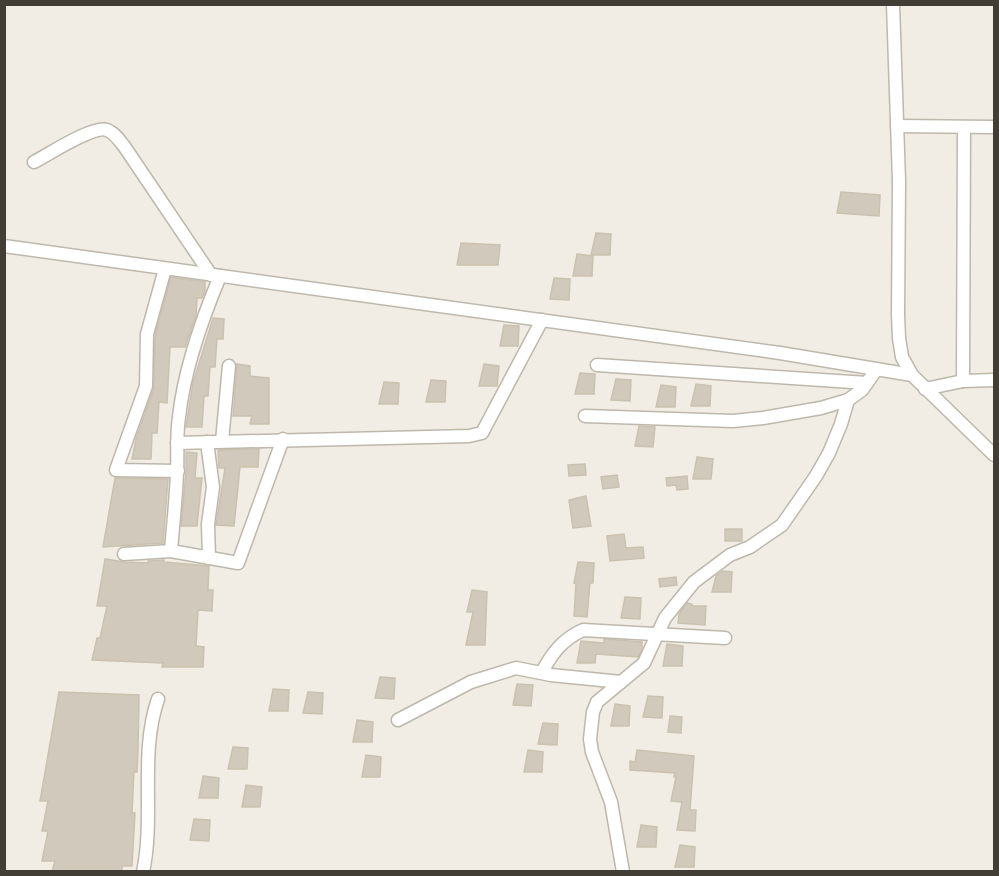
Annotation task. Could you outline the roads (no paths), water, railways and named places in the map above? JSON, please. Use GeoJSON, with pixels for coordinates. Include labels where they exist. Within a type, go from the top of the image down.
{"type":"FeatureCollection","features":[{"type":"Feature","properties":{"kind":"street"},"geometry":{"type":"LineString","coordinates":[[893,4],[897,126],[899,338],[902,357],[912,375],[925,389],[994,455]]}},
{"type":"Feature","properties":{"kind":"street"},"geometry":{"type":"LineString","coordinates":[[897,126],[994,128]]}},
{"type":"Feature","properties":{"kind":"street"},"geometry":{"type":"LineString","coordinates":[[963,381],[964,128]]}},
{"type":"Feature","properties":{"kind":"street"},"geometry":{"type":"LineString","coordinates":[[34,162],[88,133],[101,129],[115,134],[216,276]]}},
{"type":"Feature","properties":{"kind":"street"},"geometry":{"type":"LineString","coordinates":[[8,247],[780,353],[912,375]]}},
{"type":"Feature","properties":{"kind":"street"},"geometry":{"type":"LineString","coordinates":[[165,268],[147,334],[146,386],[116,470],[177,471]]}},
{"type":"Feature","properties":{"kind":"street"},"geometry":{"type":"LineString","coordinates":[[171,551],[179,416],[195,346],[216,276]]}},
{"type":"Feature","properties":{"kind":"street"},"geometry":{"type":"LineString","coordinates":[[177,443],[482,434],[542,320]]}},
{"type":"Feature","properties":{"kind":"street"},"geometry":{"type":"LineString","coordinates":[[597,365],[867,383]]}},
{"type":"Feature","properties":{"kind":"street"},"geometry":{"type":"LineString","coordinates":[[222,441],[229,366]]}},
{"type":"Feature","properties":{"kind":"street"},"geometry":{"type":"LineString","coordinates":[[585,416],[733,421],[793,413],[848,400],[862,390],[876,370]]}},
{"type":"Feature","properties":{"kind":"street"},"geometry":{"type":"LineString","coordinates":[[925,389],[963,381],[994,380]]}},
{"type":"Feature","properties":{"kind":"street"},"geometry":{"type":"LineString","coordinates":[[623,872],[611,802],[592,752],[590,739],[593,712],[597,702],[644,663],[665,618],[694,582],[730,555],[750,547],[782,525],[796,508],[825,461],[841,424],[848,400]]}},
{"type":"Feature","properties":{"kind":"street"},"geometry":{"type":"LineString","coordinates":[[124,554],[171,551],[238,563],[283,439]]}},
{"type":"Feature","properties":{"kind":"street"},"geometry":{"type":"LineString","coordinates":[[207,442],[213,487],[208,524],[209,558]]}},
{"type":"Feature","properties":{"kind":"street"},"geometry":{"type":"LineString","coordinates":[[542,672],[550,656],[566,639],[583,630],[725,638]]}},
{"type":"Feature","properties":{"kind":"street"},"geometry":{"type":"LineString","coordinates":[[398,720],[471,682],[516,668],[621,682]]}},
{"type":"Feature","properties":{"kind":"street"},"geometry":{"type":"LineString","coordinates":[[143,872],[148,837],[149,741],[153,712],[158,699]]}}]}
